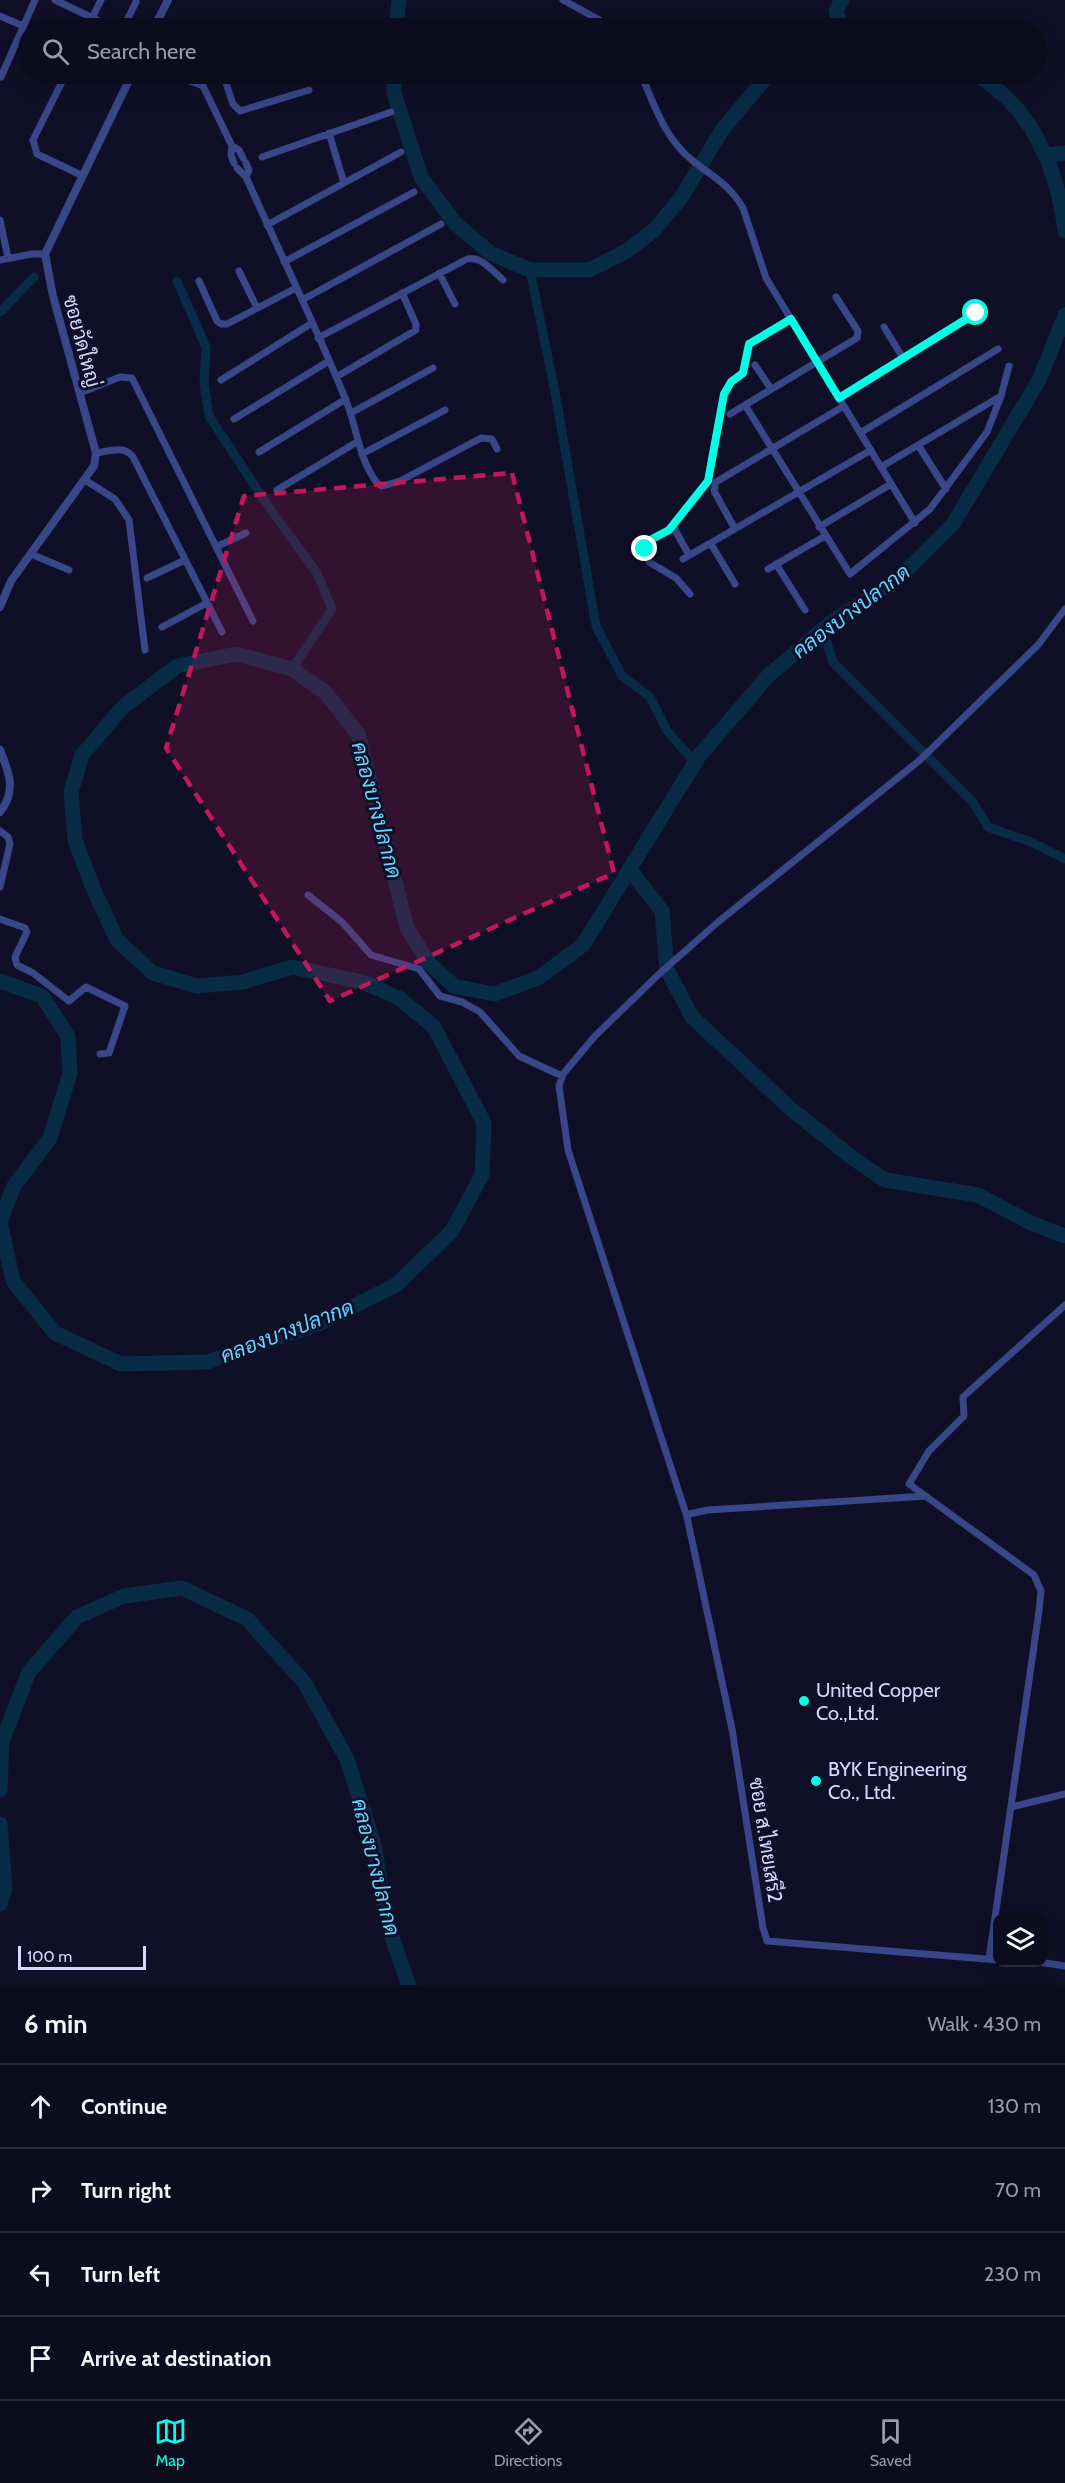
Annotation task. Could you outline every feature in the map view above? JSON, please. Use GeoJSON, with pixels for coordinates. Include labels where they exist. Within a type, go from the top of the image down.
{"type":"FeatureCollection","features":[{"type":"Feature","properties":{"kind":"street"},"geometry":{"type":"LineString","coordinates":[[27,18],[35,0]]}},
{"type":"Feature","properties":{"kind":"street"},"geometry":{"type":"LineString","coordinates":[[55,0],[92,18],[101,0]]}},
{"type":"Feature","properties":{"kind":"street"},"geometry":{"type":"LineString","coordinates":[[159,18],[168,0]]}},
{"type":"Feature","properties":{"kind":"street"},"geometry":{"type":"LineString","coordinates":[[563,0],[596,18]]}},
{"type":"Feature","properties":{"kind":"street"},"geometry":{"type":"LineString","coordinates":[[128,18],[136,2]]}},
{"type":"Feature","properties":{"kind":"street"},"geometry":{"type":"LineString","coordinates":[[0,16],[18,24]]}},
{"type":"Feature","properties":{"kind":"street"},"geometry":{"type":"LineString","coordinates":[[1,77],[18,38]]}},
{"type":"Feature","properties":{"kind":"street"},"geometry":{"type":"LineString","coordinates":[[61,84],[33,140],[33,147],[37,154],[83,176]]}},
{"type":"Feature","properties":{"kind":"street"},"geometry":{"type":"LineString","coordinates":[[0,260],[32,254],[45,255],[127,84]]}},
{"type":"Feature","properties":{"kind":"street"},"geometry":{"type":"LineString","coordinates":[[200,84],[209,94],[232,146],[231,155],[246,177],[346,399],[357,442],[374,479],[382,486],[400,481],[481,438],[492,439],[497,449]]}},
{"type":"Feature","properties":{"kind":"street"},"geometry":{"type":"LineString","coordinates":[[226,84],[233,104],[240,111],[309,90]]}},
{"type":"Feature","properties":{"kind":"street"},"geometry":{"type":"LineString","coordinates":[[645,84],[660,120],[693,161],[730,189],[743,208],[766,278],[915,523]]}},
{"type":"Feature","properties":{"kind":"street"},"geometry":{"type":"LineString","coordinates":[[262,157],[391,112]]}},
{"type":"Feature","properties":{"kind":"street"},"geometry":{"type":"LineString","coordinates":[[329,133],[344,183]]}},
{"type":"Feature","properties":{"kind":"street"},"geometry":{"type":"LineString","coordinates":[[232,146],[239,150],[249,170],[246,177]]}},
{"type":"Feature","properties":{"kind":"street"},"geometry":{"type":"LineString","coordinates":[[267,225],[401,152]]}},
{"type":"Feature","properties":{"kind":"street"},"geometry":{"type":"LineString","coordinates":[[284,262],[414,192]]}},
{"type":"Feature","properties":{"kind":"street"},"geometry":{"type":"LineString","coordinates":[[0,220],[8,258]]}},
{"type":"Feature","properties":{"kind":"street"},"geometry":{"type":"LineString","coordinates":[[302,300],[441,224]]}},
{"type":"Feature","properties":{"kind":"street","name":"ซอยวัดใหญ่"},"geometry":{"type":"LineString","coordinates":[[45,255],[52,296],[96,453]]}},
{"type":"Feature","properties":{"kind":"street"},"geometry":{"type":"LineString","coordinates":[[318,338],[439,273],[474,257],[504,280]]}},
{"type":"Feature","properties":{"kind":"street"},"geometry":{"type":"LineString","coordinates":[[238,271],[257,308]]}},
{"type":"Feature","properties":{"kind":"street"},"geometry":{"type":"LineString","coordinates":[[439,273],[455,304]]}},
{"type":"Feature","properties":{"kind":"street"},"geometry":{"type":"LineString","coordinates":[[199,281],[217,321],[221,324],[296,288]]}},
{"type":"Feature","properties":{"kind":"street"},"geometry":{"type":"LineString","coordinates":[[336,377],[416,330],[416,324],[402,293]]}},
{"type":"Feature","properties":{"kind":"street"},"geometry":{"type":"LineString","coordinates":[[730,414],[858,336],[836,297]]}},
{"type":"Feature","properties":{"kind":"street"},"geometry":{"type":"LineString","coordinates":[[839,398],[976,313]]}},
{"type":"Feature","properties":{"kind":"street"},"geometry":{"type":"LineString","coordinates":[[690,594],[676,578],[649,562],[645,549],[652,539],[669,530],[708,481],[724,394],[731,382],[743,373],[749,344],[791,319]]}},
{"type":"Feature","properties":{"kind":"street"},"geometry":{"type":"LineString","coordinates":[[221,380],[312,323]]}},
{"type":"Feature","properties":{"kind":"street"},"geometry":{"type":"LineString","coordinates":[[884,327],[903,358]]}},
{"type":"Feature","properties":{"kind":"street"},"geometry":{"type":"LineString","coordinates":[[860,433],[998,349]]}},
{"type":"Feature","properties":{"kind":"street"},"geometry":{"type":"LineString","coordinates":[[234,419],[329,361]]}},
{"type":"Feature","properties":{"kind":"street"},"geometry":{"type":"LineString","coordinates":[[755,365],[771,389]]}},
{"type":"Feature","properties":{"kind":"street"},"geometry":{"type":"LineString","coordinates":[[745,405],[850,574],[915,523],[946,489],[987,432],[1001,396],[1009,366]]}},
{"type":"Feature","properties":{"kind":"street"},"geometry":{"type":"LineString","coordinates":[[351,413],[433,368]]}},
{"type":"Feature","properties":{"kind":"street"},"geometry":{"type":"LineString","coordinates":[[80,393],[120,376],[132,378],[253,621]]}},
{"type":"Feature","properties":{"kind":"street"},"geometry":{"type":"LineString","coordinates":[[881,467],[1001,396]]}},
{"type":"Feature","properties":{"kind":"street"},"geometry":{"type":"LineString","coordinates":[[259,452],[346,399]]}},
{"type":"Feature","properties":{"kind":"street"},"geometry":{"type":"LineString","coordinates":[[735,529],[713,486],[716,482],[771,447],[844,406]]}},
{"type":"Feature","properties":{"kind":"street"},"geometry":{"type":"LineString","coordinates":[[362,454],[445,410]]}},
{"type":"Feature","properties":{"kind":"street"},"geometry":{"type":"LineString","coordinates":[[278,490],[357,442]]}},
{"type":"Feature","properties":{"kind":"street"},"geometry":{"type":"LineString","coordinates":[[918,445],[946,489]]}},
{"type":"Feature","properties":{"kind":"street"},"geometry":{"type":"LineString","coordinates":[[0,607],[11,581],[94,466],[96,453],[128,450],[222,632]]}},
{"type":"Feature","properties":{"kind":"street"},"geometry":{"type":"LineString","coordinates":[[675,530],[686,557],[871,450]]}},
{"type":"Feature","properties":{"kind":"street"},"geometry":{"type":"LineString","coordinates":[[85,480],[115,499],[129,520],[145,650]]}},
{"type":"Feature","properties":{"kind":"street"},"geometry":{"type":"LineString","coordinates":[[819,527],[891,484]]}},
{"type":"Feature","properties":{"kind":"street"},"geometry":{"type":"LineString","coordinates":[[216,547],[246,533]]}},
{"type":"Feature","properties":{"kind":"street"},"geometry":{"type":"LineString","coordinates":[[768,569],[825,536]]}},
{"type":"Feature","properties":{"kind":"street"},"geometry":{"type":"LineString","coordinates":[[711,544],[735,584]]}},
{"type":"Feature","properties":{"kind":"street"},"geometry":{"type":"LineString","coordinates":[[31,554],[69,570]]}},
{"type":"Feature","properties":{"kind":"street"},"geometry":{"type":"LineString","coordinates":[[147,578],[185,560]]}},
{"type":"Feature","properties":{"kind":"street"},"geometry":{"type":"LineString","coordinates":[[776,564],[804,610]]}},
{"type":"Feature","properties":{"kind":"street"},"geometry":{"type":"LineString","coordinates":[[162,627],[207,603]]}},
{"type":"Feature","properties":{"kind":"street"},"geometry":{"type":"LineString","coordinates":[[926,1496],[708,1510],[689,1514],[687,1517],[568,1150],[559,1086],[562,1076],[595,1036],[658,975],[718,922],[920,760],[1038,645],[1065,609]]}},
{"type":"Feature","properties":{"kind":"street"},"geometry":{"type":"LineString","coordinates":[[0,750],[10,774],[10,793],[0,812]]}},
{"type":"Feature","properties":{"kind":"street"},"geometry":{"type":"LineString","coordinates":[[0,831],[8,837],[10,843],[0,887]]}},
{"type":"Feature","properties":{"kind":"street"},"geometry":{"type":"LineString","coordinates":[[308,895],[342,922],[371,955],[419,969],[440,996],[462,1002],[480,1012],[519,1056],[562,1076]]}},
{"type":"Feature","properties":{"kind":"street"},"geometry":{"type":"LineString","coordinates":[[0,919],[25,928],[27,932],[15,957],[17,965],[33,973],[69,1001],[86,987],[125,1006],[110,1053],[100,1054]]}},
{"type":"Feature","properties":{"kind":"street"},"geometry":{"type":"LineString","coordinates":[[989,1959],[1040,1603],[1040,1585],[1034,1575],[909,1484],[929,1450],[964,1416],[963,1397],[1065,1305]]}},
{"type":"Feature","properties":{"kind":"street","name":"ซอย ส.ไทยเสรี2"},"geometry":{"type":"LineString","coordinates":[[687,1517],[732,1729],[763,1928],[767,1941],[993,1959]]}},
{"type":"Feature","properties":{"kind":"street"},"geometry":{"type":"LineString","coordinates":[[1011,1807],[1065,1794]]}},
{"type":"Feature","properties":{"kind":"street"},"geometry":{"type":"LineString","coordinates":[[1047,1963],[1065,1965]]}},
{"type":"Feature","properties":{"kind":"highlighted area"},"geometry":{"type":"Polygon","coordinates":[[[512,473],[614,873],[330,1001],[166,748],[244,496],[512,473]]]}},
{"type":"Feature","properties":{"kind":"waterway"},"geometry":{"type":"LineString","coordinates":[[397,18],[399,0]]}},
{"type":"Feature","properties":{"kind":"waterway","name":"คลองบางปลากด"},"geometry":{"type":"LineString","coordinates":[[838,18],[836,10],[842,0]]}},
{"type":"Feature","properties":{"kind":"waterway"},"geometry":{"type":"LineString","coordinates":[[394,84],[394,93],[421,177],[455,223],[490,253],[530,270],[589,270],[627,251],[654,230],[681,198],[722,130],[761,84]]}},
{"type":"Feature","properties":{"kind":"waterway","name":"คลองบางปลากด"},"geometry":{"type":"LineString","coordinates":[[989,84],[1011,103],[1026,121],[1038,141],[1056,185],[1065,231]]}},
{"type":"Feature","properties":{"kind":"waterway"},"geometry":{"type":"LineString","coordinates":[[1046,155],[1065,153]]}},
{"type":"Feature","properties":{"kind":"waterway"},"geometry":{"type":"LineString","coordinates":[[530,270],[555,392],[596,626],[622,676],[650,697],[667,731],[695,762]]}},
{"type":"Feature","properties":{"kind":"waterway"},"geometry":{"type":"LineString","coordinates":[[0,312],[34,277]]}},
{"type":"Feature","properties":{"kind":"waterway"},"geometry":{"type":"LineString","coordinates":[[177,281],[206,347],[204,383],[209,416],[271,510],[317,573],[332,609],[292,669]]}},
{"type":"Feature","properties":{"kind":"waterway","name":"คลองบางปลากด"},"geometry":{"type":"LineString","coordinates":[[0,1222],[13,1281],[55,1333],[121,1364],[207,1362],[318,1324],[396,1285],[452,1231],[482,1175],[484,1123],[434,1027],[399,998],[363,982],[292,967],[243,982],[197,986],[153,973],[117,940],[93,888],[75,840],[71,792],[82,755],[123,707],[177,666],[236,654],[292,669],[325,692],[358,734],[407,928],[429,963],[454,986],[494,994],[538,978],[583,945],[699,756],[769,675],[833,621],[898,579],[953,524],[1039,380],[1065,315]]}},
{"type":"Feature","properties":{"kind":"waterway"},"geometry":{"type":"LineString","coordinates":[[823,630],[833,662],[973,802],[988,827],[1031,842],[1065,859]]}},
{"type":"Feature","properties":{"kind":"waterway"},"geometry":{"type":"LineString","coordinates":[[629,869],[662,911],[667,970],[692,1017],[792,1110],[854,1159],[885,1180],[978,1195],[1031,1223],[1065,1236]]}},
{"type":"Feature","properties":{"kind":"waterway","name":"คลองบางปลากด"},"geometry":{"type":"LineString","coordinates":[[0,981],[42,996],[68,1036],[70,1073],[50,1138],[14,1186],[0,1221]]}},
{"type":"Feature","properties":{"kind":"waterway","name":"คลองบางปลากด"},"geometry":{"type":"LineString","coordinates":[[0,1790],[2,1741],[29,1672],[77,1617],[124,1596],[182,1588],[247,1619],[304,1682],[347,1759],[374,1845],[388,1927],[409,1985]]}},
{"type":"Feature","properties":{"kind":"waterway","name":"คลองบางปลากด"},"geometry":{"type":"LineString","coordinates":[[0,1824],[5,1888],[0,1904]]}},
{"type":"Feature","properties":{"kind":"place","name":"United Copper Co.,Ltd."},"geometry":{"type":"Point","coordinates":[804,1701]}},
{"type":"Feature","properties":{"kind":"place","name":"BYK Engineering Co., Ltd."},"geometry":{"type":"Point","coordinates":[816,1781]}},
{"type":"Feature","properties":{"kind":"route"},"geometry":{"type":"LineString","coordinates":[[645,549],[652,539],[669,530],[708,481],[724,394],[731,382],[743,373],[749,344],[791,319],[839,398],[976,313]]}}]}
